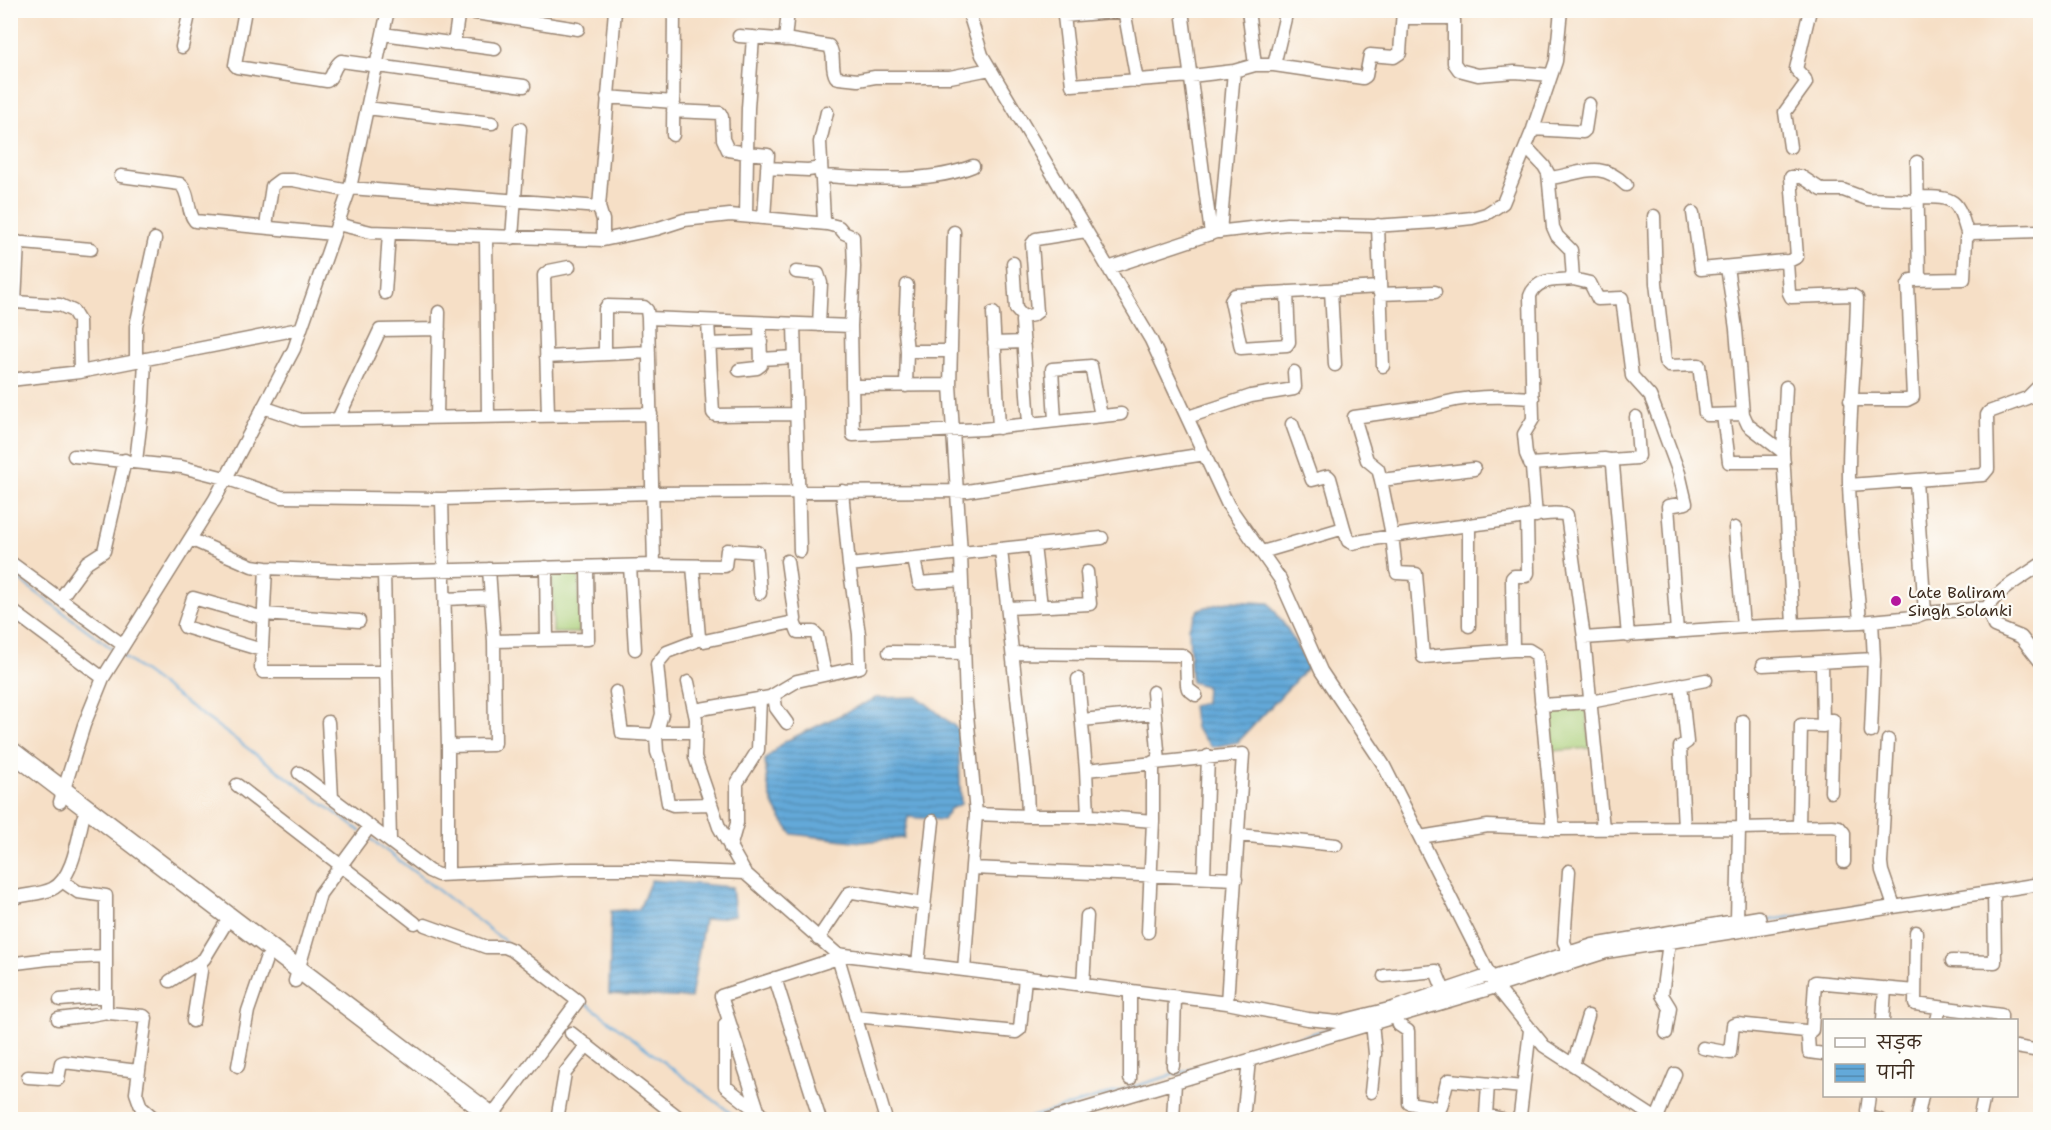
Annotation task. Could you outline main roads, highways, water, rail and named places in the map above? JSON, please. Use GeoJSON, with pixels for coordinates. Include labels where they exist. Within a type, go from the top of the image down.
{"type":"FeatureCollection","features":[{"type":"Feature","properties":{"kind":"highway"},"geometry":{"type":"LineString","coordinates":[[10,750],[62,796],[489,1118]]}},
{"type":"Feature","properties":{"kind":"highway"},"geometry":{"type":"LineString","coordinates":[[10,764],[62,796],[83,818],[266,959],[297,975]]}},
{"type":"Feature","properties":{"kind":"water"},"geometry":{"type":"Polygon","coordinates":[[[1231,601],[1269,603],[1288,630],[1308,667],[1238,742],[1212,747],[1195,728],[1192,706],[1205,703],[1206,686],[1191,682],[1189,627],[1199,609],[1231,601]]]}},
{"type":"Feature","properties":{"kind":"water"},"geometry":{"type":"Polygon","coordinates":[[[918,697],[958,729],[961,804],[950,809],[943,820],[908,817],[904,838],[862,842],[792,834],[771,799],[765,760],[784,742],[876,698],[918,697]]]}},
{"type":"Feature","properties":{"kind":"water"},"geometry":{"type":"Polygon","coordinates":[[[651,880],[732,887],[735,915],[704,920],[691,998],[609,994],[611,911],[639,909],[651,880]]]}},
{"type":"Feature","properties":{"kind":"waterway"},"geometry":{"type":"LineString","coordinates":[[10,573],[114,650]]}},
{"type":"Feature","properties":{"kind":"waterway"},"geometry":{"type":"LineString","coordinates":[[121,655],[360,831]]}},
{"type":"Feature","properties":{"kind":"waterway"},"geometry":{"type":"LineString","coordinates":[[367,836],[506,942]]}},
{"type":"Feature","properties":{"kind":"waterway"},"geometry":{"type":"LineString","coordinates":[[1764,921],[1860,906]]}},
{"type":"Feature","properties":{"kind":"waterway"},"geometry":{"type":"LineString","coordinates":[[582,1000],[740,1120]]}},
{"type":"Feature","properties":{"kind":"waterway"},"geometry":{"type":"LineString","coordinates":[[1021,1120],[1334,1027]]}},
{"type":"Feature","properties":{"kind":"place","name":"Late Baliram Singh Solanki"},"geometry":{"type":"Point","coordinates":[1896,601]}}]}
